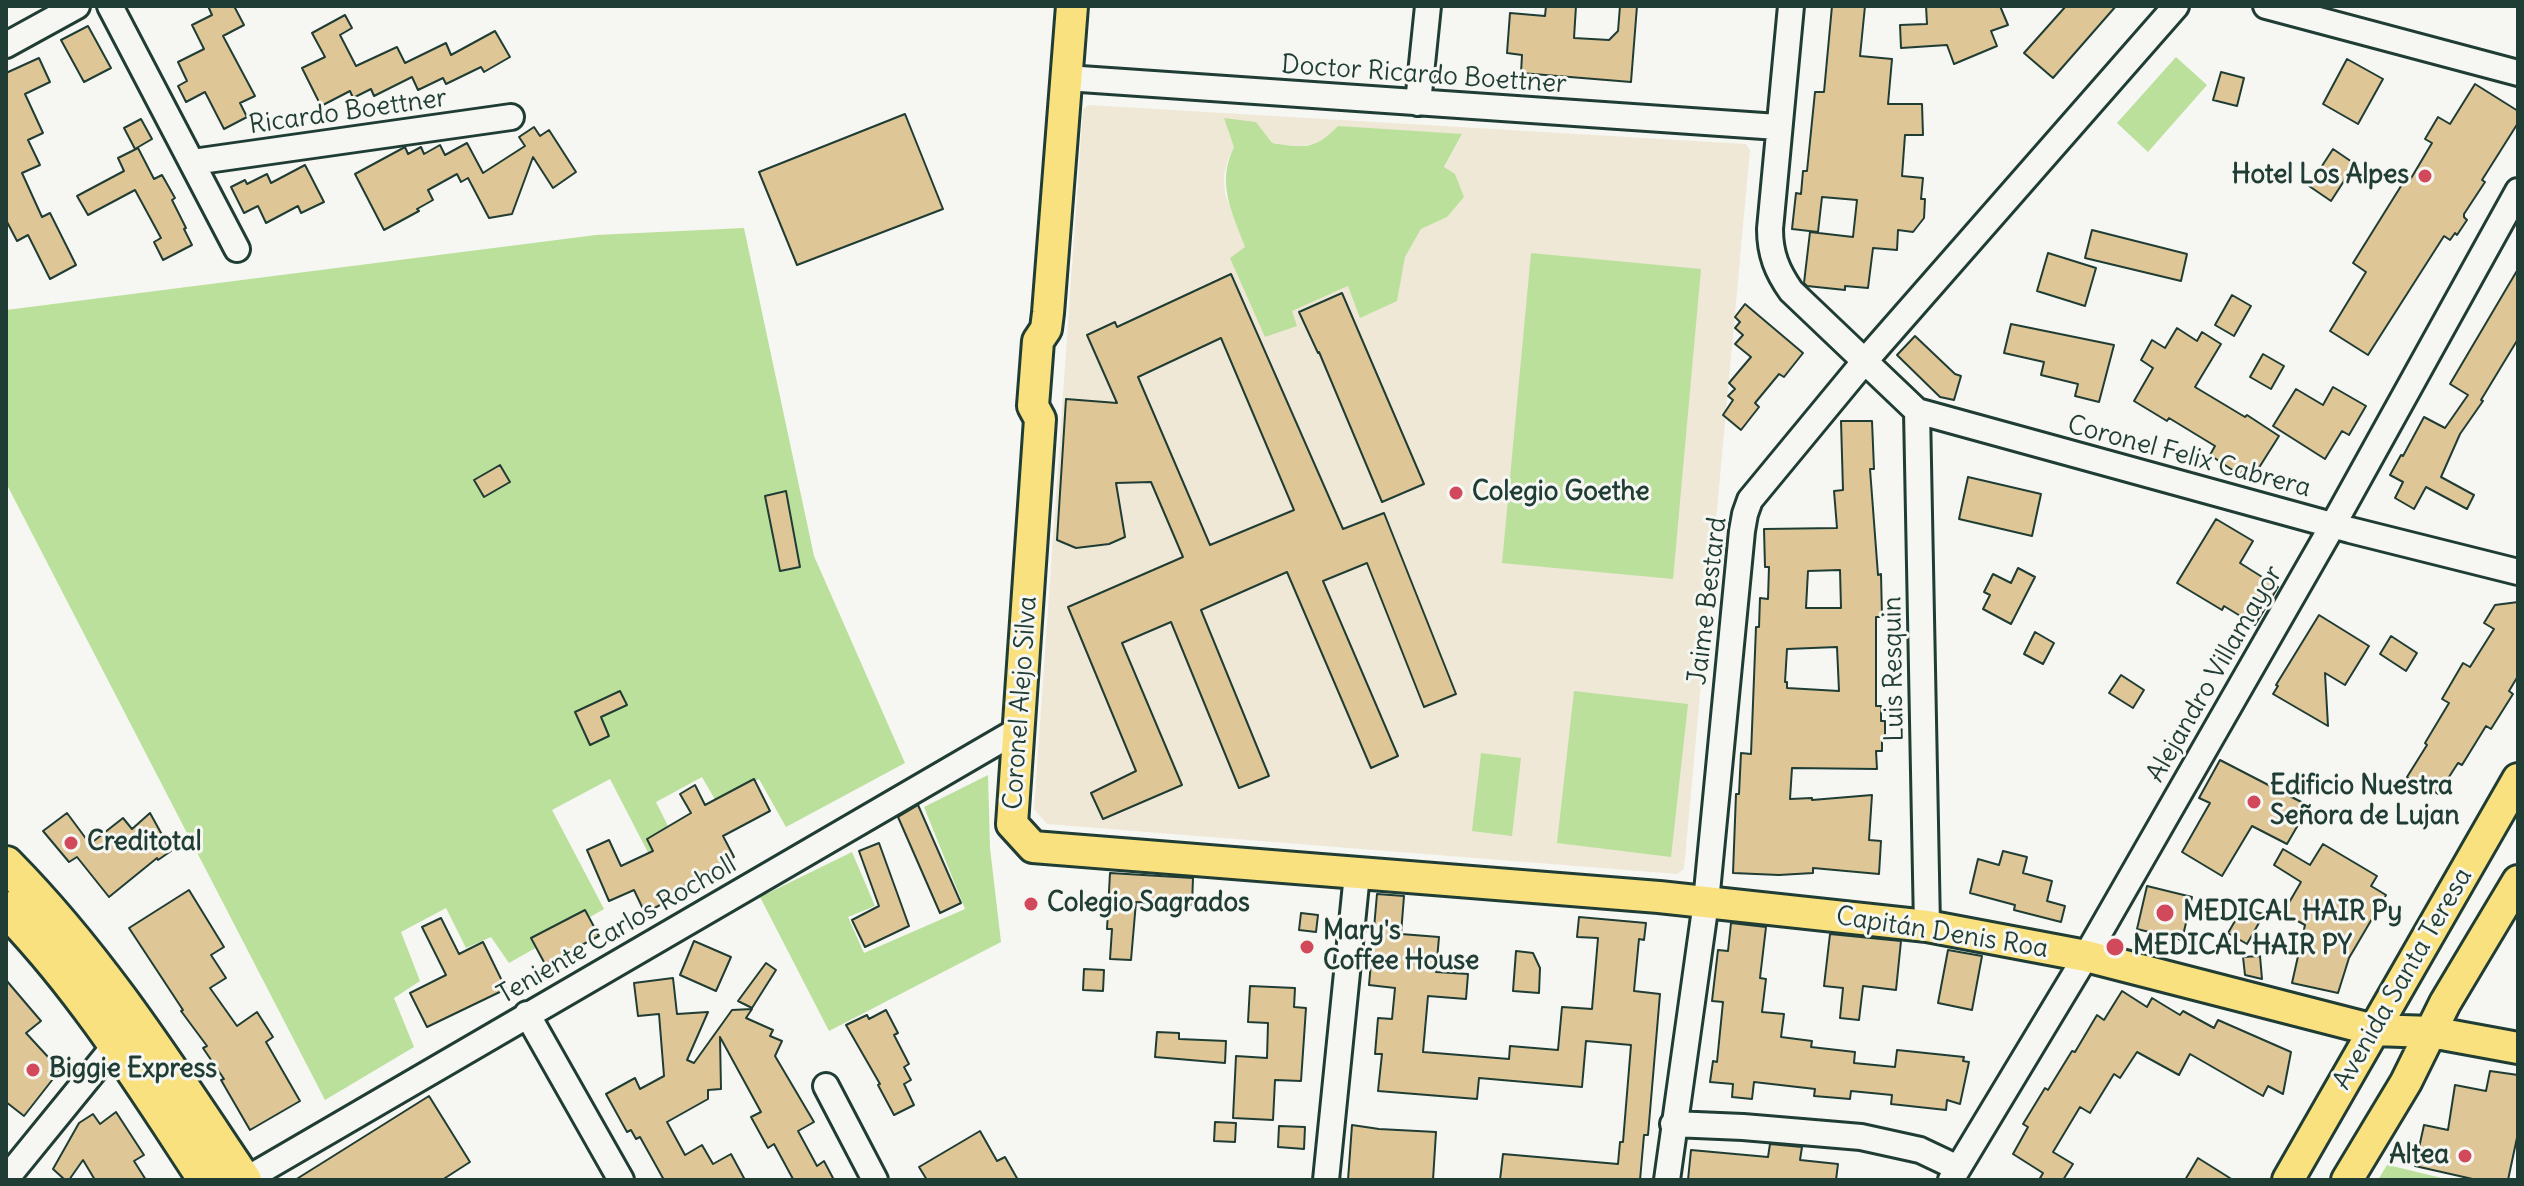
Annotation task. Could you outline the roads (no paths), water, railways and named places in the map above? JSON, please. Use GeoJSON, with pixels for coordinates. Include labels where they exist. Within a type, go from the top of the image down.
{"type":"FeatureCollection","features":[{"type":"Feature","properties":{"kind":"highway"},"geometry":{"type":"LineString","coordinates":[[6,864],[84,949],[206,1180]]}},
{"type":"Feature","properties":{"kind":"highway"},"geometry":{"type":"LineString","coordinates":[[6,909],[64,974],[128,1034],[245,1180]]}},
{"type":"Feature","properties":{"kind":"main road","name":"Coronel Alejo Silva"},"geometry":{"type":"LineString","coordinates":[[1072,6],[1046,329],[1053,342],[1049,408],[1040,419],[1012,824],[1033,847],[1357,874]]}},
{"type":"Feature","properties":{"kind":"main road","name":"Avenida Santa Teresa"},"geometry":{"type":"LineString","coordinates":[[2288,1180],[2518,779]]}},
{"type":"Feature","properties":{"kind":"main road","name":"Capitán Denis Roa"},"geometry":{"type":"LineString","coordinates":[[1357,874],[1706,902],[1927,926],[2086,956],[2374,1030],[2431,1032],[2518,1048]]}},
{"type":"Feature","properties":{"kind":"main road","name":"Avenida Santa Teresa"},"geometry":{"type":"LineString","coordinates":[[2347,1180],[2406,1082],[2445,1003],[2518,881]]}},
{"type":"Feature","properties":{"kind":"street"},"geometry":{"type":"LineString","coordinates":[[6,45],[77,6]]}},
{"type":"Feature","properties":{"kind":"street"},"geometry":{"type":"LineString","coordinates":[[110,6],[237,249]]}},
{"type":"Feature","properties":{"kind":"street"},"geometry":{"type":"LineString","coordinates":[[1418,103],[1428,6]]}},
{"type":"Feature","properties":{"kind":"street"},"geometry":{"type":"LineString","coordinates":[[1791,6],[1770,240],[1776,267],[1791,291],[1864,362]]}},
{"type":"Feature","properties":{"kind":"street","name":"Jaime Bestard"},"geometry":{"type":"LineString","coordinates":[[1667,1180],[1706,902],[1745,514],[1750,500],[1864,362],[2176,6]]}},
{"type":"Feature","properties":{"kind":"street"},"geometry":{"type":"LineString","coordinates":[[2266,6],[2518,73]]}},
{"type":"Feature","properties":{"kind":"street","name":"Doctor Ricardo Boettner"},"geometry":{"type":"LineString","coordinates":[[1066,78],[1778,127]]}},
{"type":"Feature","properties":{"kind":"street","name":"Ricardo Boettner"},"geometry":{"type":"LineString","coordinates":[[193,162],[511,117]]}},
{"type":"Feature","properties":{"kind":"street","name":"Alejandro Villamayor"},"geometry":{"type":"LineString","coordinates":[[1955,1174],[2086,956],[2333,525],[2518,191]]}},
{"type":"Feature","properties":{"kind":"street","name":"Coronel Felix Cabrera"},"geometry":{"type":"LineString","coordinates":[[1864,362],[1917,411],[2333,525],[2518,572]]}},
{"type":"Feature","properties":{"kind":"street","name":"Luis Resquin"},"geometry":{"type":"LineString","coordinates":[[1917,411],[1927,926]]}},
{"type":"Feature","properties":{"kind":"street","name":"Teniente Carlos Rocholl"},"geometry":{"type":"LineString","coordinates":[[245,1180],[1018,730]]}},
{"type":"Feature","properties":{"kind":"street"},"geometry":{"type":"LineString","coordinates":[[1326,1180],[1357,874]]}},
{"type":"Feature","properties":{"kind":"street"},"geometry":{"type":"LineString","coordinates":[[527,1014],[621,1180]]}},
{"type":"Feature","properties":{"kind":"street"},"geometry":{"type":"LineString","coordinates":[[6,1179],[128,1034]]}},
{"type":"Feature","properties":{"kind":"street"},"geometry":{"type":"LineString","coordinates":[[826,1086],[875,1180]]}},
{"type":"Feature","properties":{"kind":"street"},"geometry":{"type":"LineString","coordinates":[[1673,1124],[1861,1137],[1920,1150],[1955,1174]]}},
{"type":"Feature","properties":{"kind":"place","name":"Hotel Los Alpes"},"geometry":{"type":"Point","coordinates":[2425,176]}},
{"type":"Feature","properties":{"kind":"place","name":"Colegio Goethe"},"geometry":{"type":"Point","coordinates":[1456,493]}},
{"type":"Feature","properties":{"kind":"place","name":"Edificio Nuestra Señora de Lujan"},"geometry":{"type":"Point","coordinates":[2254,802]}},
{"type":"Feature","properties":{"kind":"place","name":"Creditotal"},"geometry":{"type":"Point","coordinates":[71,843]}},
{"type":"Feature","properties":{"kind":"place","name":"Colegio Sagrados"},"geometry":{"type":"Point","coordinates":[1031,904]}},
{"type":"Feature","properties":{"kind":"place","name":"MEDICAL HAIR Py"},"geometry":{"type":"Point","coordinates":[2165,913]}},
{"type":"Feature","properties":{"kind":"place","name":"Mary's Coffee House"},"geometry":{"type":"Point","coordinates":[1307,947]}},
{"type":"Feature","properties":{"kind":"place","name":"MEDICAL HAIR PY"},"geometry":{"type":"Point","coordinates":[2115,947]}},
{"type":"Feature","properties":{"kind":"place","name":"Biggie Express"},"geometry":{"type":"Point","coordinates":[33,1070]}},
{"type":"Feature","properties":{"kind":"place","name":"Altea"},"geometry":{"type":"Point","coordinates":[2465,1156]}}]}
